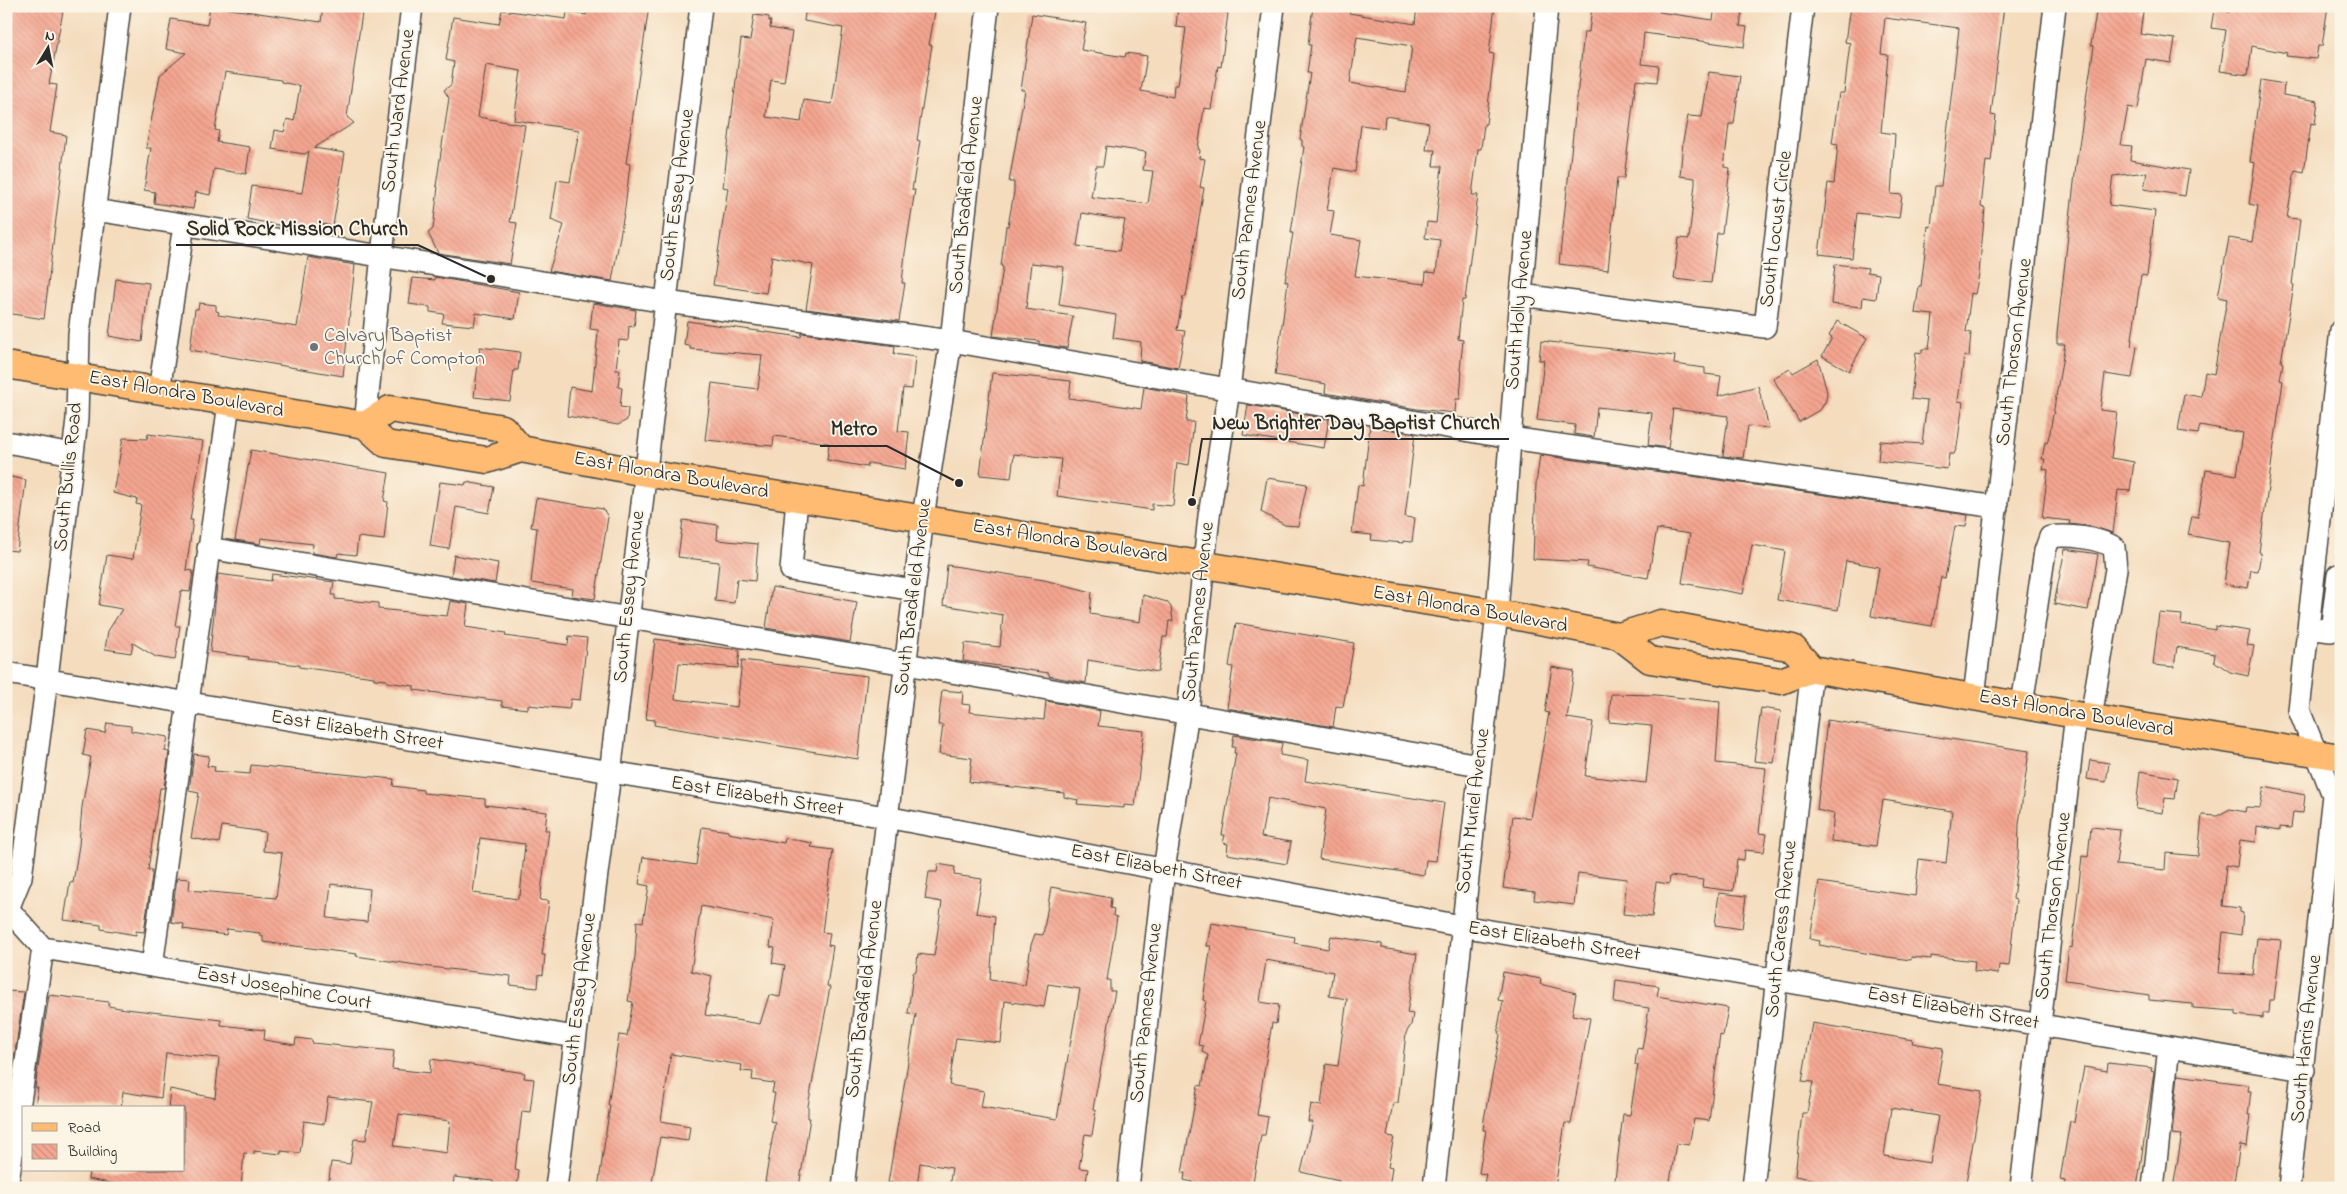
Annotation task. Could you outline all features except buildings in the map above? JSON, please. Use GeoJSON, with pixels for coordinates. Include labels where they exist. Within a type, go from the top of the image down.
{"type":"FeatureCollection","features":[{"type":"Feature","properties":{"kind":"main road","name":"East Alondra Boulevard"},"geometry":{"type":"LineString","coordinates":[[6,365],[365,425],[386,444],[487,460],[521,449],[644,473],[923,517],[1497,613],[1619,636],[1650,660],[1781,681],[1812,670],[2328,755]]}},
{"type":"Feature","properties":{"kind":"main road"},"geometry":{"type":"LineString","coordinates":[[365,425],[390,409],[503,428],[521,449]]}},
{"type":"Feature","properties":{"kind":"main road","name":"East Alondra Boulevard"},"geometry":{"type":"LineString","coordinates":[[1619,636],[1661,623],[1793,648],[1812,670]]}},
{"type":"Feature","properties":{"kind":"street","name":"South Bullis Road"},"geometry":{"type":"LineString","coordinates":[[8,912],[22,877],[47,680],[73,454],[79,334],[120,6]]}},
{"type":"Feature","properties":{"kind":"street","name":"South Ward Avenue"},"geometry":{"type":"LineString","coordinates":[[365,425],[382,254],[412,6]]}},
{"type":"Feature","properties":{"kind":"street","name":"South Essey Avenue"},"geometry":{"type":"LineString","coordinates":[[556,1188],[610,774],[644,473],[701,6]]}},
{"type":"Feature","properties":{"kind":"street","name":"South Bradfield Avenue"},"geometry":{"type":"LineString","coordinates":[[843,1188],[923,517],[951,341],[988,6]]}},
{"type":"Feature","properties":{"kind":"street","name":"South Pannes Avenue"},"geometry":{"type":"LineString","coordinates":[[1128,1188],[1164,870],[1188,712],[1202,564],[1229,390],[1274,6]]}},
{"type":"Feature","properties":{"kind":"street","name":"South Holly Avenue"},"geometry":{"type":"LineString","coordinates":[[1497,613],[1521,295],[1548,6]]}},
{"type":"Feature","properties":{"kind":"street","name":"South Locust Circle"},"geometry":{"type":"LineString","coordinates":[[1521,295],[1765,327],[1803,6]]}},
{"type":"Feature","properties":{"kind":"street","name":"South Thorson Avenue"},"geometry":{"type":"LineString","coordinates":[[1974,697],[2055,6]]}},
{"type":"Feature","properties":{"kind":"street"},"geometry":{"type":"LineString","coordinates":[[95,210],[382,254],[666,302],[951,341],[1510,438],[1997,507]]}},
{"type":"Feature","properties":{"kind":"street"},"geometry":{"type":"LineString","coordinates":[[159,391],[182,238]]}},
{"type":"Feature","properties":{"kind":"street","name":"South Harris Avenue"},"geometry":{"type":"LineString","coordinates":[[2289,1188],[2334,858],[2333,795],[2328,755],[2299,710],[2341,330]]}},
{"type":"Feature","properties":{"kind":"street"},"geometry":{"type":"LineString","coordinates":[[152,966],[228,403]]}},
{"type":"Feature","properties":{"kind":"street"},"geometry":{"type":"LineString","coordinates":[[6,442],[73,454]]}},
{"type":"Feature","properties":{"kind":"street"},"geometry":{"type":"LineString","coordinates":[[797,498],[791,570],[914,590]]}},
{"type":"Feature","properties":{"kind":"street","name":"South Thorson Avenue"},"geometry":{"type":"LineString","coordinates":[[2021,1188],[2040,1024],[2084,716],[2101,651],[2116,569],[2114,547],[2106,542],[2059,536],[2050,538],[2044,551],[2033,640],[2022,705]]}},
{"type":"Feature","properties":{"kind":"street"},"geometry":{"type":"LineString","coordinates":[[208,548],[1188,712],[1479,765]]}},
{"type":"Feature","properties":{"kind":"street"},"geometry":{"type":"LineString","coordinates":[[2308,628],[2331,632],[2339,575],[2314,571]]}},
{"type":"Feature","properties":{"kind":"street","name":"South Muriel Avenue"},"geometry":{"type":"LineString","coordinates":[[1434,1188],[1461,926],[1497,613]]}},
{"type":"Feature","properties":{"kind":"street","name":"South Caress Avenue"},"geometry":{"type":"LineString","coordinates":[[1753,1188],[1812,670]]}},
{"type":"Feature","properties":{"kind":"street","name":"East Elizabeth Street"},"geometry":{"type":"LineString","coordinates":[[6,673],[610,774],[886,817],[1461,926],[2304,1070]]}},
{"type":"Feature","properties":{"kind":"street"},"geometry":{"type":"LineString","coordinates":[[7,1188],[43,948],[8,912]]}},
{"type":"Feature","properties":{"kind":"street","name":"East Josephine Court"},"geometry":{"type":"LineString","coordinates":[[43,948],[575,1037]]}},
{"type":"Feature","properties":{"kind":"street"},"geometry":{"type":"LineString","coordinates":[[2153,1188],[2169,1047]]}},
{"type":"Feature","properties":{"kind":"place","name":"Solid Rock Mission Church"},"geometry":{"type":"Point","coordinates":[491,279]}},
{"type":"Feature","properties":{"kind":"place","name":"Calvary Baptist Church of Compton"},"geometry":{"type":"Point","coordinates":[314,347]}},
{"type":"Feature","properties":{"kind":"place","name":"Metro"},"geometry":{"type":"Point","coordinates":[959,483]}},
{"type":"Feature","properties":{"kind":"place","name":"New Brighter Day Baptist Church"},"geometry":{"type":"Point","coordinates":[1192,502]}}]}
